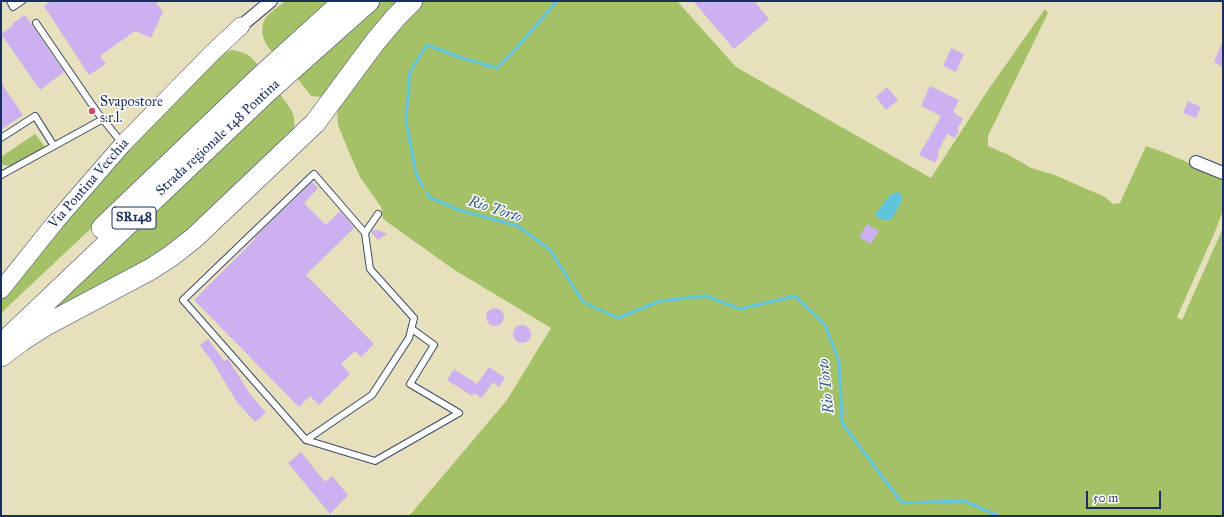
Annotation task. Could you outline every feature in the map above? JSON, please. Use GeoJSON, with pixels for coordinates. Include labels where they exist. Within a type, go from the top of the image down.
{"type":"FeatureCollection","features":[{"type":"Feature","properties":{"kind":"highway","name":"Strada regionale 148 Pontina"},"geometry":{"type":"LineString","coordinates":[[1,344],[263,84],[344,1]]}},
{"type":"Feature","properties":{"kind":"highway","name":"Strada regionale 148 Pontina"},"geometry":{"type":"LineString","coordinates":[[1,325],[263,84],[369,1]]}},
{"type":"Feature","properties":{"kind":"highway"},"geometry":{"type":"LineString","coordinates":[[1,356],[46,325],[151,269],[194,238],[315,123],[375,42],[412,1]]}},
{"type":"Feature","properties":{"kind":"street","name":"Via Pontina Vecchia"},"geometry":{"type":"LineString","coordinates":[[1,290],[57,220],[123,144],[213,52],[271,1]]}},
{"type":"Feature","properties":{"kind":"street"},"geometry":{"type":"LineString","coordinates":[[1196,162],[1223,173]]}},
{"type":"Feature","properties":{"kind":"lane"},"geometry":{"type":"LineString","coordinates":[[10,1],[13,7],[22,1]]}},
{"type":"Feature","properties":{"kind":"lane"},"geometry":{"type":"LineString","coordinates":[[36,23],[92,105],[123,144]]}},
{"type":"Feature","properties":{"kind":"lane"},"geometry":{"type":"LineString","coordinates":[[1,138],[35,116],[54,146]]}},
{"type":"Feature","properties":{"kind":"lane"},"geometry":{"type":"LineString","coordinates":[[1,175],[103,119]]}},
{"type":"Feature","properties":{"kind":"lane"},"geometry":{"type":"LineString","coordinates":[[306,440],[372,395],[409,338],[414,318],[370,269],[365,233],[314,174],[183,300],[306,440],[375,461],[459,413],[410,384],[434,345],[412,329]]}},
{"type":"Feature","properties":{"kind":"lane"},"geometry":{"type":"LineString","coordinates":[[365,233],[378,214]]}},
{"type":"Feature","properties":{"kind":"green space"},"geometry":{"type":"Polygon","coordinates":[[[286,1],[338,1],[275,54],[267,46],[263,36],[263,25],[268,15],[286,1]]]}},
{"type":"Feature","properties":{"kind":"green space"},"geometry":{"type":"Polygon","coordinates":[[[382,1],[403,1],[322,97],[311,96],[297,78],[382,1]]]}},
{"type":"Feature","properties":{"kind":"green space"},"geometry":{"type":"Polygon","coordinates":[[[421,1],[677,1],[736,67],[931,178],[988,90],[1045,9],[1048,13],[988,136],[988,146],[1009,155],[1031,168],[1055,175],[1105,197],[1113,204],[1120,203],[1146,146],[1166,153],[1223,178],[1223,210],[1214,234],[1177,317],[1182,320],[1223,228],[1223,516],[409,516],[507,400],[551,328],[453,269],[383,219],[381,207],[360,177],[338,125],[337,108],[367,65],[421,1]]]}},
{"type":"Feature","properties":{"kind":"green space"},"geometry":{"type":"Polygon","coordinates":[[[232,50],[242,52],[249,56],[261,69],[1,313],[1,297],[33,256],[176,96],[226,52],[232,50]]]}},
{"type":"Feature","properties":{"kind":"green space"},"geometry":{"type":"Polygon","coordinates":[[[280,94],[292,111],[294,120],[293,131],[173,246],[42,319],[280,94]]]}},
{"type":"Feature","properties":{"kind":"green space"},"geometry":{"type":"Polygon","coordinates":[[[35,134],[46,148],[14,165],[3,165],[1,162],[1,157],[35,134]]]}},
{"type":"Feature","properties":{"kind":"water"},"geometry":{"type":"Polygon","coordinates":[[[898,192],[902,195],[902,199],[892,219],[886,220],[875,216],[890,195],[898,192]]]}},
{"type":"Feature","properties":{"kind":"building"},"geometry":{"type":"Polygon","coordinates":[[[51,1],[155,1],[163,12],[151,38],[135,31],[100,56],[106,64],[89,75],[44,6],[51,1]]]}},
{"type":"Feature","properties":{"kind":"building"},"geometry":{"type":"Polygon","coordinates":[[[693,1],[754,1],[769,19],[734,49],[693,1]]]}},
{"type":"Feature","properties":{"kind":"building"},"geometry":{"type":"Polygon","coordinates":[[[25,15],[64,72],[40,90],[1,34],[25,15]]]}},
{"type":"Feature","properties":{"kind":"building"},"geometry":{"type":"Polygon","coordinates":[[[1223,41],[1223,67],[1214,62],[1223,41]]]}},
{"type":"Feature","properties":{"kind":"building"},"geometry":{"type":"Polygon","coordinates":[[[951,48],[964,54],[956,72],[943,66],[951,48]]]}},
{"type":"Feature","properties":{"kind":"building"},"geometry":{"type":"Polygon","coordinates":[[[1,83],[23,115],[1,130],[1,83]]]}},
{"type":"Feature","properties":{"kind":"building"},"geometry":{"type":"Polygon","coordinates":[[[930,86],[959,100],[953,112],[963,119],[957,129],[959,131],[955,138],[947,134],[937,154],[939,155],[935,163],[919,155],[941,116],[921,106],[930,86]]]}},
{"type":"Feature","properties":{"kind":"building"},"geometry":{"type":"Polygon","coordinates":[[[887,87],[898,100],[886,110],[876,97],[887,87]]]}},
{"type":"Feature","properties":{"kind":"building"},"geometry":{"type":"Polygon","coordinates":[[[1188,101],[1201,107],[1196,118],[1183,113],[1188,101]]]}},
{"type":"Feature","properties":{"kind":"building"},"geometry":{"type":"Polygon","coordinates":[[[312,182],[318,188],[304,203],[326,225],[340,211],[354,228],[306,275],[374,344],[361,357],[355,351],[341,364],[350,374],[319,405],[310,396],[299,407],[194,300],[255,239],[254,238],[312,182]]]}},
{"type":"Feature","properties":{"kind":"building"},"geometry":{"type":"Polygon","coordinates":[[[867,224],[879,231],[871,244],[859,237],[867,224]]]}},
{"type":"Feature","properties":{"kind":"building"},"geometry":{"type":"Polygon","coordinates":[[[373,230],[387,234],[378,240],[371,232],[373,230]]]}},
{"type":"Feature","properties":{"kind":"building"},"geometry":{"type":"Polygon","coordinates":[[[495,308],[501,311],[504,317],[501,323],[495,326],[489,323],[486,317],[489,311],[495,308]]]}},
{"type":"Feature","properties":{"kind":"building"},"geometry":{"type":"Polygon","coordinates":[[[522,325],[528,328],[531,334],[528,340],[522,343],[516,340],[513,334],[516,328],[522,325]]]}},
{"type":"Feature","properties":{"kind":"building"},"geometry":{"type":"Polygon","coordinates":[[[208,339],[224,361],[228,359],[250,394],[266,413],[255,422],[238,404],[214,364],[200,345],[208,339]]]}},
{"type":"Feature","properties":{"kind":"building"},"geometry":{"type":"Polygon","coordinates":[[[489,367],[505,378],[499,387],[493,382],[482,398],[474,393],[472,396],[447,380],[454,369],[477,384],[489,367]]]}},
{"type":"Feature","properties":{"kind":"building"},"geometry":{"type":"Polygon","coordinates":[[[301,452],[325,482],[332,476],[348,495],[330,514],[288,463],[301,452]]]}},
{"type":"Feature","properties":{"kind":"waterway","name":"Rio Torto"},"geometry":{"type":"LineString","coordinates":[[423,187],[416,174],[406,120],[410,72],[427,45],[462,58],[497,68],[515,50],[557,1]]}},
{"type":"Feature","properties":{"kind":"waterway","name":"Rio Torto"},"geometry":{"type":"LineString","coordinates":[[427,193],[429,197],[459,210],[518,226],[550,250],[583,302],[618,318],[660,301],[706,296],[740,309],[795,296],[825,325],[839,361],[842,423],[902,503],[964,501],[999,516]]}},
{"type":"Feature","properties":{"kind":"place","name":"Svapostore s.r.l."},"geometry":{"type":"Point","coordinates":[92,111]}}]}
